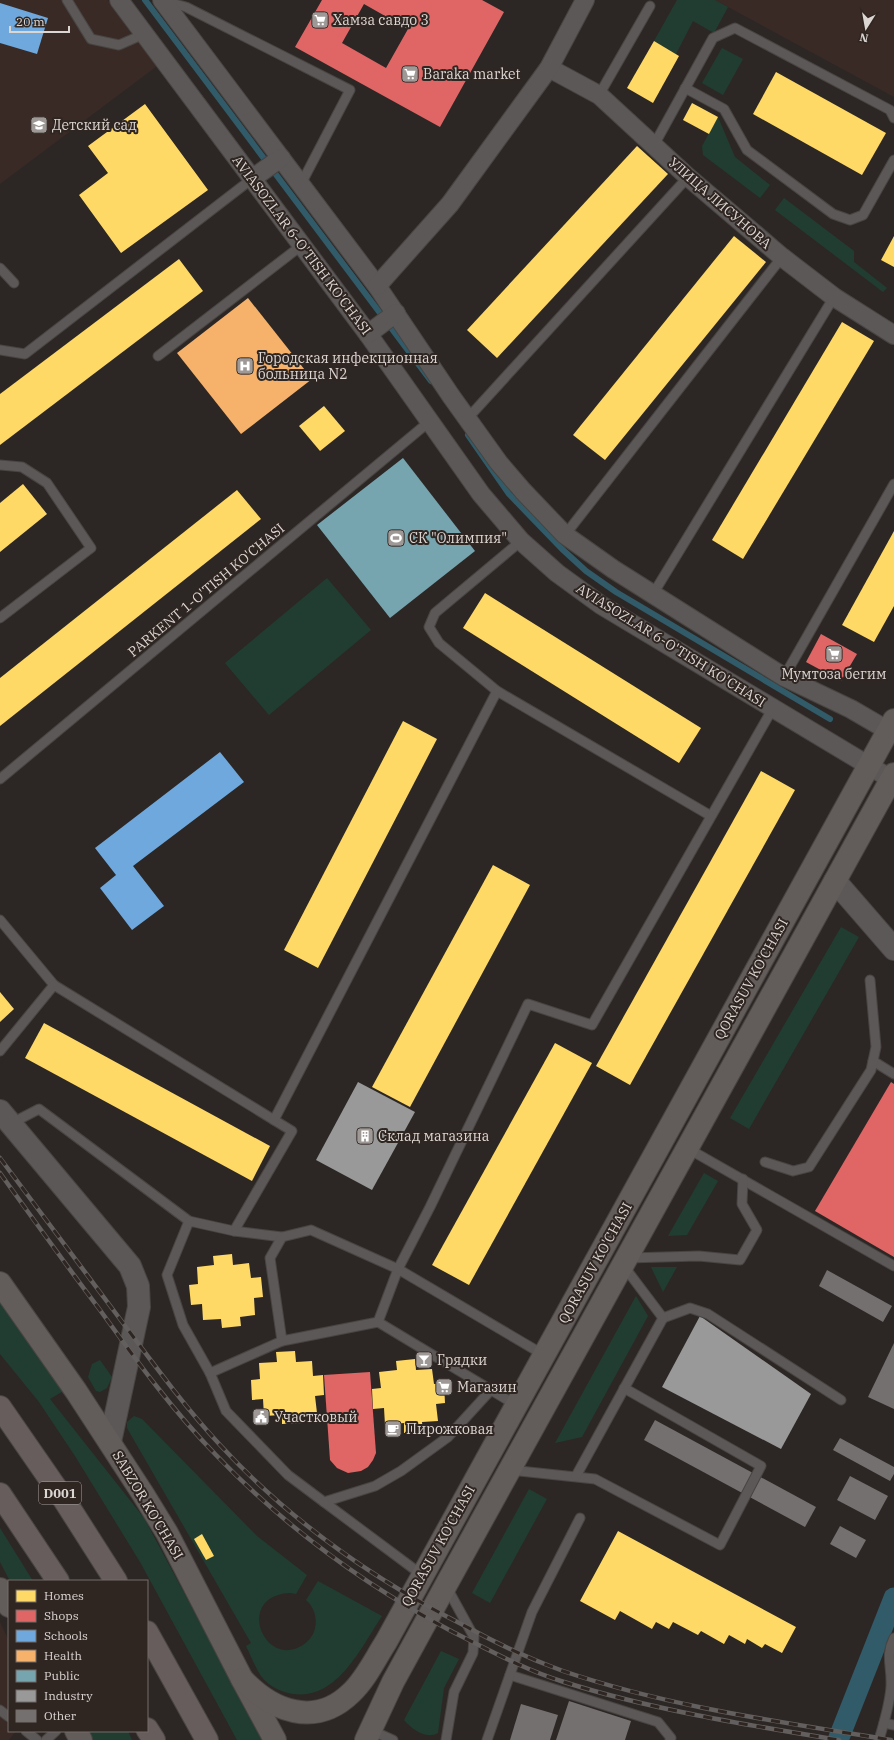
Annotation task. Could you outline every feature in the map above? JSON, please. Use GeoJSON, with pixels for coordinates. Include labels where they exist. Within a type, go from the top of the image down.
{"type":"FeatureCollection","features":[{"type":"Feature","properties":{"kind":"highway","name":"D001"},"geometry":{"type":"LineString","coordinates":[[0,1407],[65,1501],[115,1580]]}},
{"type":"Feature","properties":{"kind":"highway"},"geometry":{"type":"LineString","coordinates":[[0,1494],[57,1580]]}},
{"type":"Feature","properties":{"kind":"highway"},"geometry":{"type":"LineString","coordinates":[[148,1634],[207,1740]]}},
{"type":"Feature","properties":{"kind":"highway"},"geometry":{"type":"LineString","coordinates":[[148,1731],[154,1740]]}},
{"type":"Feature","properties":{"kind":"main road","name":"QORASUV KO'CHASI"},"geometry":{"type":"LineString","coordinates":[[242,1679],[263,1699],[277,1707],[293,1712],[317,1711],[339,1702],[351,1693],[364,1677],[386,1642],[869,766],[892,729]]}},
{"type":"Feature","properties":{"kind":"main road","name":"QORASUV KO'CHASI"},"geometry":{"type":"LineString","coordinates":[[368,1735],[393,1682],[509,1469],[893,776]]}},
{"type":"Feature","properties":{"kind":"main road","name":"SABZOR KO'CHASI"},"geometry":{"type":"LineString","coordinates":[[0,1283],[110,1442],[167,1533],[275,1740]]}},
{"type":"Feature","properties":{"kind":"main road"},"geometry":{"type":"LineString","coordinates":[[0,1589],[8,1604]]}},
{"type":"Feature","properties":{"kind":"street","name":"AVIASOZLAR 6-O'TISH KO'CHASI"},"geometry":{"type":"LineString","coordinates":[[119,0],[144,34],[269,167],[301,184],[377,286],[394,315],[511,477],[565,535],[613,569],[784,677],[892,729]]}},
{"type":"Feature","properties":{"kind":"street"},"geometry":{"type":"LineString","coordinates":[[377,286],[450,204],[549,68],[585,0]]}},
{"type":"Feature","properties":{"kind":"street","name":"AVIASOZLAR 6-O'TISH KO'CHASI"},"geometry":{"type":"LineString","coordinates":[[162,1],[269,167],[302,245],[371,332],[430,422],[481,494],[521,541],[557,573],[601,605],[869,766],[893,776]]}},
{"type":"Feature","properties":{"kind":"street","name":"УЛИЦА ЛИСУНОВА"},"geometry":{"type":"LineString","coordinates":[[549,68],[599,96],[688,177],[782,257],[834,297],[894,335]]}},
{"type":"Feature","properties":{"kind":"street"},"geometry":{"type":"LineString","coordinates":[[371,332],[394,315]]}},
{"type":"Feature","properties":{"kind":"street"},"geometry":{"type":"LineString","coordinates":[[835,881],[894,949]]}},
{"type":"Feature","properties":{"kind":"street"},"geometry":{"type":"LineString","coordinates":[[5,1118],[130,1266],[138,1286],[139,1307],[110,1442]]}},
{"type":"Feature","properties":{"kind":"lane"},"geometry":{"type":"LineString","coordinates":[[67,0],[91,39],[119,45],[144,34]]}},
{"type":"Feature","properties":{"kind":"lane"},"geometry":{"type":"LineString","coordinates":[[162,1],[186,7],[350,90],[301,184]]}},
{"type":"Feature","properties":{"kind":"lane"},"geometry":{"type":"LineString","coordinates":[[599,96],[650,6]]}},
{"type":"Feature","properties":{"kind":"lane"},"geometry":{"type":"LineString","coordinates":[[654,145],[713,38],[735,28],[890,110],[894,118]]}},
{"type":"Feature","properties":{"kind":"lane"},"geometry":{"type":"LineString","coordinates":[[685,88],[724,109],[747,150],[833,214],[850,220],[863,216],[894,160]]}},
{"type":"Feature","properties":{"kind":"lane"},"geometry":{"type":"LineString","coordinates":[[0,350],[25,354],[269,167]]}},
{"type":"Feature","properties":{"kind":"lane"},"geometry":{"type":"LineString","coordinates":[[468,418],[688,177]]}},
{"type":"Feature","properties":{"kind":"lane"},"geometry":{"type":"LineString","coordinates":[[158,356],[302,245]]}},
{"type":"Feature","properties":{"kind":"lane"},"geometry":{"type":"LineString","coordinates":[[565,535],[782,257]]}},
{"type":"Feature","properties":{"kind":"lane"},"geometry":{"type":"LineString","coordinates":[[0,268],[14,283]]}},
{"type":"Feature","properties":{"kind":"lane"},"geometry":{"type":"LineString","coordinates":[[653,594],[834,297]]}},
{"type":"Feature","properties":{"kind":"lane","name":"PARKENT 1-O'TISH KO'CHASI"},"geometry":{"type":"LineString","coordinates":[[0,779],[430,422]]}},
{"type":"Feature","properties":{"kind":"lane"},"geometry":{"type":"LineString","coordinates":[[0,465],[22,467],[46,483],[91,548],[0,618]]}},
{"type":"Feature","properties":{"kind":"lane"},"geometry":{"type":"LineString","coordinates":[[784,677],[894,484]]}},
{"type":"Feature","properties":{"kind":"lane"},"geometry":{"type":"LineString","coordinates":[[521,541],[435,613],[429,628],[439,643],[497,691],[711,816]]}},
{"type":"Feature","properties":{"kind":"lane"},"geometry":{"type":"LineString","coordinates":[[274,1120],[497,691]]}},
{"type":"Feature","properties":{"kind":"lane"},"geometry":{"type":"LineString","coordinates":[[378,1322],[398,1269],[430,1207],[528,1004],[592,1026],[773,708]]}},
{"type":"Feature","properties":{"kind":"lane"},"geometry":{"type":"LineString","coordinates":[[0,920],[54,985],[292,1131],[234,1231]]}},
{"type":"Feature","properties":{"kind":"lane"},"geometry":{"type":"LineString","coordinates":[[765,1162],[793,1171],[809,1167],[871,1070],[876,1047],[870,980]]}},
{"type":"Feature","properties":{"kind":"lane"},"geometry":{"type":"LineString","coordinates":[[0,1051],[54,985]]}},
{"type":"Feature","properties":{"kind":"lane"},"geometry":{"type":"LineString","coordinates":[[873,1061],[894,1074]]}},
{"type":"Feature","properties":{"kind":"lane"},"geometry":{"type":"LineString","coordinates":[[5,1118],[39,1109],[189,1222],[234,1231],[282,1237],[311,1230],[398,1269],[544,1354]]}},
{"type":"Feature","properties":{"kind":"lane"},"geometry":{"type":"LineString","coordinates":[[687,1148],[894,1266]]}},
{"type":"Feature","properties":{"kind":"lane"},"geometry":{"type":"LineString","coordinates":[[624,1261],[699,1256],[740,1260],[757,1230],[742,1204],[743,1179]]}},
{"type":"Feature","properties":{"kind":"lane"},"geometry":{"type":"LineString","coordinates":[[189,1222],[167,1275],[183,1325],[210,1373],[226,1412],[288,1475],[422,1575]]}},
{"type":"Feature","properties":{"kind":"lane"},"geometry":{"type":"LineString","coordinates":[[282,1237],[270,1258],[282,1341]]}},
{"type":"Feature","properties":{"kind":"lane"},"geometry":{"type":"LineString","coordinates":[[624,1261],[663,1318]]}},
{"type":"Feature","properties":{"kind":"lane"},"geometry":{"type":"LineString","coordinates":[[576,1476],[663,1318],[690,1308],[708,1314],[841,1400]]}},
{"type":"Feature","properties":{"kind":"lane"},"geometry":{"type":"LineString","coordinates":[[210,1373],[282,1341],[378,1322],[516,1406]]}},
{"type":"Feature","properties":{"kind":"lane"},"geometry":{"type":"LineString","coordinates":[[509,1469],[595,1479],[720,1546],[761,1466],[624,1388]]}},
{"type":"Feature","properties":{"kind":"lane"},"geometry":{"type":"LineString","coordinates":[[324,1502],[375,1486],[401,1471],[448,1437],[490,1391]]}},
{"type":"Feature","properties":{"kind":"lane"},"geometry":{"type":"LineString","coordinates":[[487,1740],[532,1612],[580,1518]]}},
{"type":"Feature","properties":{"kind":"lane"},"geometry":{"type":"LineString","coordinates":[[446,1585],[474,1637],[473,1653],[454,1692],[446,1740]]}},
{"type":"Feature","properties":{"kind":"lane"},"geometry":{"type":"LineString","coordinates":[[879,1740],[884,1723],[891,1684],[889,1650],[894,1638]]}},
{"type":"Feature","properties":{"kind":"lane"},"geometry":{"type":"LineString","coordinates":[[510,1676],[658,1722],[671,1738],[670,1740]]}},
{"type":"Feature","properties":{"kind":"lane"},"geometry":{"type":"LineString","coordinates":[[0,1710],[8,1716]]}},
{"type":"Feature","properties":{"kind":"lane"},"geometry":{"type":"LineString","coordinates":[[884,1723],[894,1725]]}},
{"type":"Feature","properties":{"kind":"lane"},"geometry":{"type":"LineString","coordinates":[[27,1732],[37,1740]]}},
{"type":"Feature","properties":{"kind":"lane"},"geometry":{"type":"LineString","coordinates":[[46,1740],[55,1732]]}},
{"type":"Feature","properties":{"kind":"lane"},"geometry":{"type":"LineString","coordinates":[[368,1735],[392,1740]]}},
{"type":"Feature","properties":{"kind":"shaded area","name":"Детский сад"},"geometry":{"type":"Polygon","coordinates":[[[0,0],[108,0],[157,66],[0,184],[0,0]]]}},
{"type":"Feature","properties":{"kind":"shaded area"},"geometry":{"type":"Polygon","coordinates":[[[715,0],[894,0],[894,97],[728,7],[715,0]]]}},
{"type":"Feature","properties":{"kind":"shaded area"},"geometry":{"type":"Polygon","coordinates":[[[0,1622],[8,1639],[8,1732],[15,1732],[9,1740],[0,1740],[0,1622]]]}},
{"type":"Feature","properties":{"kind":"green space"},"geometry":{"type":"Polygon","coordinates":[[[677,0],[715,0],[728,7],[714,33],[693,21],[676,54],[654,41],[677,0]]]}},
{"type":"Feature","properties":{"kind":"green space"},"geometry":{"type":"Polygon","coordinates":[[[722,48],[743,59],[723,95],[702,83],[722,48]]]}},
{"type":"Feature","properties":{"kind":"green space"},"geometry":{"type":"Polygon","coordinates":[[[718,117],[735,157],[770,185],[760,198],[703,155],[702,146],[718,117]]]}},
{"type":"Feature","properties":{"kind":"green space"},"geometry":{"type":"Polygon","coordinates":[[[784,198],[854,251],[854,262],[887,288],[883,292],[775,210],[784,198]]]}},
{"type":"Feature","properties":{"kind":"green space"},"geometry":{"type":"Polygon","coordinates":[[[327,578],[371,630],[269,715],[225,663],[327,578]]]}},
{"type":"Feature","properties":{"kind":"green space"},"geometry":{"type":"Polygon","coordinates":[[[841,927],[859,937],[749,1129],[730,1118],[841,927]]]}},
{"type":"Feature","properties":{"kind":"green space"},"geometry":{"type":"Polygon","coordinates":[[[704,1173],[718,1181],[687,1235],[668,1236],[704,1173]]]}},
{"type":"Feature","properties":{"kind":"green space"},"geometry":{"type":"Polygon","coordinates":[[[651,1267],[677,1267],[663,1292],[651,1267]]]}},
{"type":"Feature","properties":{"kind":"green space"},"geometry":{"type":"Polygon","coordinates":[[[636,1296],[648,1316],[582,1437],[555,1443],[636,1296]]]}},
{"type":"Feature","properties":{"kind":"green space"},"geometry":{"type":"Polygon","coordinates":[[[0,1298],[65,1390],[50,1399],[144,1518],[263,1740],[237,1740],[140,1562],[75,1456],[39,1402],[0,1354],[0,1298]]]}},
{"type":"Feature","properties":{"kind":"green space"},"geometry":{"type":"Polygon","coordinates":[[[100,1360],[112,1377],[107,1388],[100,1392],[96,1391],[88,1377],[92,1364],[100,1360]]]}},
{"type":"Feature","properties":{"kind":"green space"},"geometry":{"type":"Polygon","coordinates":[[[134,1416],[142,1419],[257,1536],[307,1575],[296,1594],[287,1593],[278,1595],[266,1602],[260,1611],[259,1622],[262,1633],[269,1642],[278,1649],[290,1650],[303,1645],[308,1641],[315,1630],[316,1623],[314,1611],[306,1600],[318,1581],[382,1616],[346,1669],[323,1689],[309,1694],[293,1694],[275,1688],[267,1683],[261,1676],[246,1646],[251,1643],[127,1428],[127,1422],[134,1416]]]}},
{"type":"Feature","properties":{"kind":"green space"},"geometry":{"type":"Polygon","coordinates":[[[529,1489],[547,1499],[490,1603],[472,1593],[529,1489]]]}},
{"type":"Feature","properties":{"kind":"green space"},"geometry":{"type":"Polygon","coordinates":[[[0,1528],[32,1580],[9,1580],[0,1562],[0,1528]]]}},
{"type":"Feature","properties":{"kind":"green space"},"geometry":{"type":"Polygon","coordinates":[[[441,1651],[459,1659],[444,1688],[438,1733],[429,1735],[415,1730],[404,1720],[441,1651]]]}},
{"type":"Feature","properties":{"kind":"green space"},"geometry":{"type":"Polygon","coordinates":[[[89,1732],[128,1732],[132,1740],[93,1740],[89,1732]]]}},
{"type":"Feature","properties":{"kind":"building: Homes"},"geometry":{"type":"Polygon","coordinates":[[[654,41],[679,56],[653,103],[627,88],[654,41]]]}},
{"type":"Feature","properties":{"kind":"building: Homes"},"geometry":{"type":"Polygon","coordinates":[[[776,72],[886,133],[862,175],[753,114],[776,72]]]}},
{"type":"Feature","properties":{"kind":"building: Homes"},"geometry":{"type":"Polygon","coordinates":[[[692,103],[718,117],[709,134],[683,120],[692,103]]]}},
{"type":"Feature","properties":{"kind":"building: Homes"},"geometry":{"type":"Polygon","coordinates":[[[145,104],[208,190],[121,253],[79,195],[108,173],[88,146],[145,104]]]}},
{"type":"Feature","properties":{"kind":"building: Homes"},"geometry":{"type":"Polygon","coordinates":[[[637,146],[668,174],[497,358],[467,330],[637,146]]]}},
{"type":"Feature","properties":{"kind":"building: Homes"},"geometry":{"type":"Polygon","coordinates":[[[734,236],[766,262],[605,460],[573,435],[734,236]]]}},
{"type":"Feature","properties":{"kind":"building: Homes"},"geometry":{"type":"Polygon","coordinates":[[[894,236],[894,267],[881,260],[894,236]]]}},
{"type":"Feature","properties":{"kind":"building: Homes"},"geometry":{"type":"Polygon","coordinates":[[[179,259],[203,291],[0,445],[0,394],[179,259]]]}},
{"type":"Feature","properties":{"kind":"building: Homes"},"geometry":{"type":"Polygon","coordinates":[[[842,322],[874,341],[743,559],[712,540],[842,322]]]}},
{"type":"Feature","properties":{"kind":"building: Homes"},"geometry":{"type":"Polygon","coordinates":[[[324,406],[345,431],[320,451],[299,426],[324,406]]]}},
{"type":"Feature","properties":{"kind":"building: Homes"},"geometry":{"type":"Polygon","coordinates":[[[23,484],[47,514],[0,552],[0,503],[23,484]]]}},
{"type":"Feature","properties":{"kind":"building: Homes"},"geometry":{"type":"Polygon","coordinates":[[[237,490],[261,519],[0,726],[0,678],[237,490]]]}},
{"type":"Feature","properties":{"kind":"building: Homes"},"geometry":{"type":"Polygon","coordinates":[[[894,531],[894,606],[874,642],[842,625],[894,531]]]}},
{"type":"Feature","properties":{"kind":"building: Homes"},"geometry":{"type":"Polygon","coordinates":[[[485,593],[701,728],[679,763],[463,628],[485,593]]]}},
{"type":"Feature","properties":{"kind":"building: Homes"},"geometry":{"type":"Polygon","coordinates":[[[403,721],[437,739],[318,968],[284,950],[403,721]]]}},
{"type":"Feature","properties":{"kind":"building: Homes"},"geometry":{"type":"Polygon","coordinates":[[[761,771],[795,790],[630,1085],[596,1066],[761,771]]]}},
{"type":"Feature","properties":{"kind":"building: Homes"},"geometry":{"type":"Polygon","coordinates":[[[493,865],[530,885],[410,1107],[372,1087],[493,865]]]}},
{"type":"Feature","properties":{"kind":"building: Homes"},"geometry":{"type":"Polygon","coordinates":[[[0,992],[14,1009],[0,1022],[0,992]]]}},
{"type":"Feature","properties":{"kind":"building: Homes"},"geometry":{"type":"Polygon","coordinates":[[[44,1023],[270,1146],[252,1181],[25,1058],[44,1023]]]}},
{"type":"Feature","properties":{"kind":"building: Homes"},"geometry":{"type":"Polygon","coordinates":[[[555,1043],[592,1063],[469,1285],[432,1265],[555,1043]]]}},
{"type":"Feature","properties":{"kind":"building: Homes"},"geometry":{"type":"Polygon","coordinates":[[[232,1254],[233,1265],[249,1263],[251,1278],[261,1277],[263,1297],[254,1298],[255,1315],[240,1317],[241,1326],[222,1328],[221,1319],[203,1320],[202,1304],[191,1305],[189,1285],[198,1284],[197,1267],[214,1265],[213,1256],[232,1254]]]}},
{"type":"Feature","properties":{"kind":"building: Homes"},"geometry":{"type":"Polygon","coordinates":[[[295,1351],[296,1362],[312,1361],[313,1376],[323,1375],[324,1395],[315,1396],[317,1413],[301,1414],[302,1423],[282,1424],[282,1415],[264,1416],[263,1399],[252,1400],[251,1380],[260,1379],[259,1363],[277,1362],[276,1352],[295,1351]]]}},
{"type":"Feature","properties":{"kind":"building: Homes"},"geometry":{"type":"Polygon","coordinates":[[[415,1359],[416,1370],[432,1369],[434,1384],[444,1383],[445,1403],[436,1404],[438,1421],[422,1422],[423,1431],[404,1433],[404,1423],[385,1425],[384,1408],[373,1409],[372,1389],[381,1388],[379,1372],[397,1370],[396,1361],[415,1359]]]}},
{"type":"Feature","properties":{"kind":"building: Homes"},"geometry":{"type":"Polygon","coordinates":[[[618,1531],[796,1627],[782,1653],[765,1644],[762,1648],[747,1639],[745,1644],[729,1635],[724,1644],[701,1631],[698,1635],[673,1622],[669,1629],[656,1622],[652,1629],[620,1611],[615,1620],[580,1601],[618,1531]]]}},
{"type":"Feature","properties":{"kind":"building: Homes"},"geometry":{"type":"Polygon","coordinates":[[[202,1534],[214,1556],[206,1560],[194,1539],[202,1534]]]}},
{"type":"Feature","properties":{"kind":"building: Shops"},"geometry":{"type":"Polygon","coordinates":[[[322,0],[482,0],[504,12],[440,127],[295,47],[322,0]],[[364,4],[342,43],[386,68],[408,29],[364,4]]]}},
{"type":"Feature","properties":{"kind":"building: Shops"},"geometry":{"type":"Polygon","coordinates":[[[821,634],[857,654],[841,681],[806,662],[821,634]]]}},
{"type":"Feature","properties":{"kind":"building: Shops"},"geometry":{"type":"Polygon","coordinates":[[[891,1082],[894,1084],[894,1257],[815,1211],[891,1082]]]}},
{"type":"Feature","properties":{"kind":"building: Shops"},"geometry":{"type":"Polygon","coordinates":[[[370,1372],[376,1453],[368,1467],[361,1471],[348,1473],[337,1468],[330,1460],[324,1375],[370,1372]]]}},
{"type":"Feature","properties":{"kind":"building: Schools"},"geometry":{"type":"Polygon","coordinates":[[[0,3],[48,18],[37,54],[0,43],[0,3]]]}},
{"type":"Feature","properties":{"kind":"building: Schools"},"geometry":{"type":"Polygon","coordinates":[[[220,752],[244,782],[133,866],[164,906],[132,930],[100,888],[116,875],[95,848],[220,752]]]}},
{"type":"Feature","properties":{"kind":"building: Health","name":"Городская инфекционная больница N2"},"geometry":{"type":"Polygon","coordinates":[[[248,298],[312,379],[241,434],[177,353],[248,298]]]}},
{"type":"Feature","properties":{"kind":"building: Public","name":"СК \"Олимпия\""},"geometry":{"type":"Polygon","coordinates":[[[403,458],[475,551],[390,618],[317,525],[403,458]]]}},
{"type":"Feature","properties":{"kind":"building: Industry","name":"Склад магазина"},"geometry":{"type":"Polygon","coordinates":[[[358,1082],[415,1112],[372,1190],[316,1160],[358,1082]]]}},
{"type":"Feature","properties":{"kind":"building: Industry"},"geometry":{"type":"Polygon","coordinates":[[[700,1316],[811,1394],[781,1449],[662,1387],[700,1316]]]}},
{"type":"Feature","properties":{"kind":"building: Other"},"geometry":{"type":"Polygon","coordinates":[[[827,1270],[892,1306],[883,1322],[819,1286],[827,1270]]]}},
{"type":"Feature","properties":{"kind":"building: Other"},"geometry":{"type":"Polygon","coordinates":[[[894,1343],[894,1409],[868,1397],[894,1343]]]}},
{"type":"Feature","properties":{"kind":"building: Other"},"geometry":{"type":"Polygon","coordinates":[[[655,1420],[816,1507],[805,1527],[644,1440],[655,1420]]]}},
{"type":"Feature","properties":{"kind":"building: Other"},"geometry":{"type":"Polygon","coordinates":[[[840,1438],[894,1467],[894,1474],[890,1481],[833,1450],[840,1438]]]}},
{"type":"Feature","properties":{"kind":"building: Other"},"geometry":{"type":"Polygon","coordinates":[[[850,1476],[888,1496],[875,1520],[837,1500],[850,1476]]]}},
{"type":"Feature","properties":{"kind":"building: Other"},"geometry":{"type":"Polygon","coordinates":[[[840,1526],[866,1540],[856,1558],[830,1544],[840,1526]]]}},
{"type":"Feature","properties":{"kind":"building: Other"},"geometry":{"type":"Polygon","coordinates":[[[569,1701],[631,1721],[625,1740],[556,1740],[569,1701]]]}},
{"type":"Feature","properties":{"kind":"building: Other"},"geometry":{"type":"Polygon","coordinates":[[[521,1704],[558,1715],[550,1740],[510,1740],[521,1704]]]}},
{"type":"Feature","properties":{"kind":"waterway"},"geometry":{"type":"LineString","coordinates":[[145,0],[431,381]]}},
{"type":"Feature","properties":{"kind":"waterway"},"geometry":{"type":"LineString","coordinates":[[468,435],[509,494],[562,549],[586,571],[616,592],[830,719]]}},
{"type":"Feature","properties":{"kind":"waterway"},"geometry":{"type":"LineString","coordinates":[[838,1740],[894,1598]]}},
{"type":"Feature","properties":{"kind":"railway"},"geometry":{"type":"LineString","coordinates":[[0,1158],[154,1365],[221,1446],[248,1473],[305,1524],[367,1569],[433,1609],[502,1645],[563,1671],[603,1684],[684,1704],[767,1720],[891,1740]]}},
{"type":"Feature","properties":{"kind":"railway"},"geometry":{"type":"LineString","coordinates":[[0,1173],[141,1366],[200,1438],[269,1506],[327,1553],[358,1575],[389,1595],[453,1632],[535,1672],[564,1682],[666,1709],[839,1740]]}},
{"type":"Feature","properties":{"kind":"place","name":"Хамза савдо 3"},"geometry":{"type":"Point","coordinates":[320,20]}},
{"type":"Feature","properties":{"kind":"place","name":"Baraka market"},"geometry":{"type":"Point","coordinates":[410,74]}},
{"type":"Feature","properties":{"kind":"place","name":"Детский сад"},"geometry":{"type":"Point","coordinates":[39,125]}},
{"type":"Feature","properties":{"kind":"place","name":"Городская инфекционная больница N2"},"geometry":{"type":"Point","coordinates":[245,366]}},
{"type":"Feature","properties":{"kind":"place","name":"СК \"Олимпия\""},"geometry":{"type":"Point","coordinates":[396,538]}},
{"type":"Feature","properties":{"kind":"place","name":"Мумтоза бегим"},"geometry":{"type":"Point","coordinates":[834,654]}},
{"type":"Feature","properties":{"kind":"place","name":"Склад магазина"},"geometry":{"type":"Point","coordinates":[365,1136]}},
{"type":"Feature","properties":{"kind":"place","name":"Грядки"},"geometry":{"type":"Point","coordinates":[424,1360]}},
{"type":"Feature","properties":{"kind":"place","name":"Магазин"},"geometry":{"type":"Point","coordinates":[444,1387]}},
{"type":"Feature","properties":{"kind":"place","name":"Участковый"},"geometry":{"type":"Point","coordinates":[261,1417]}},
{"type":"Feature","properties":{"kind":"place","name":"Пирожковая"},"geometry":{"type":"Point","coordinates":[393,1429]}}]}
